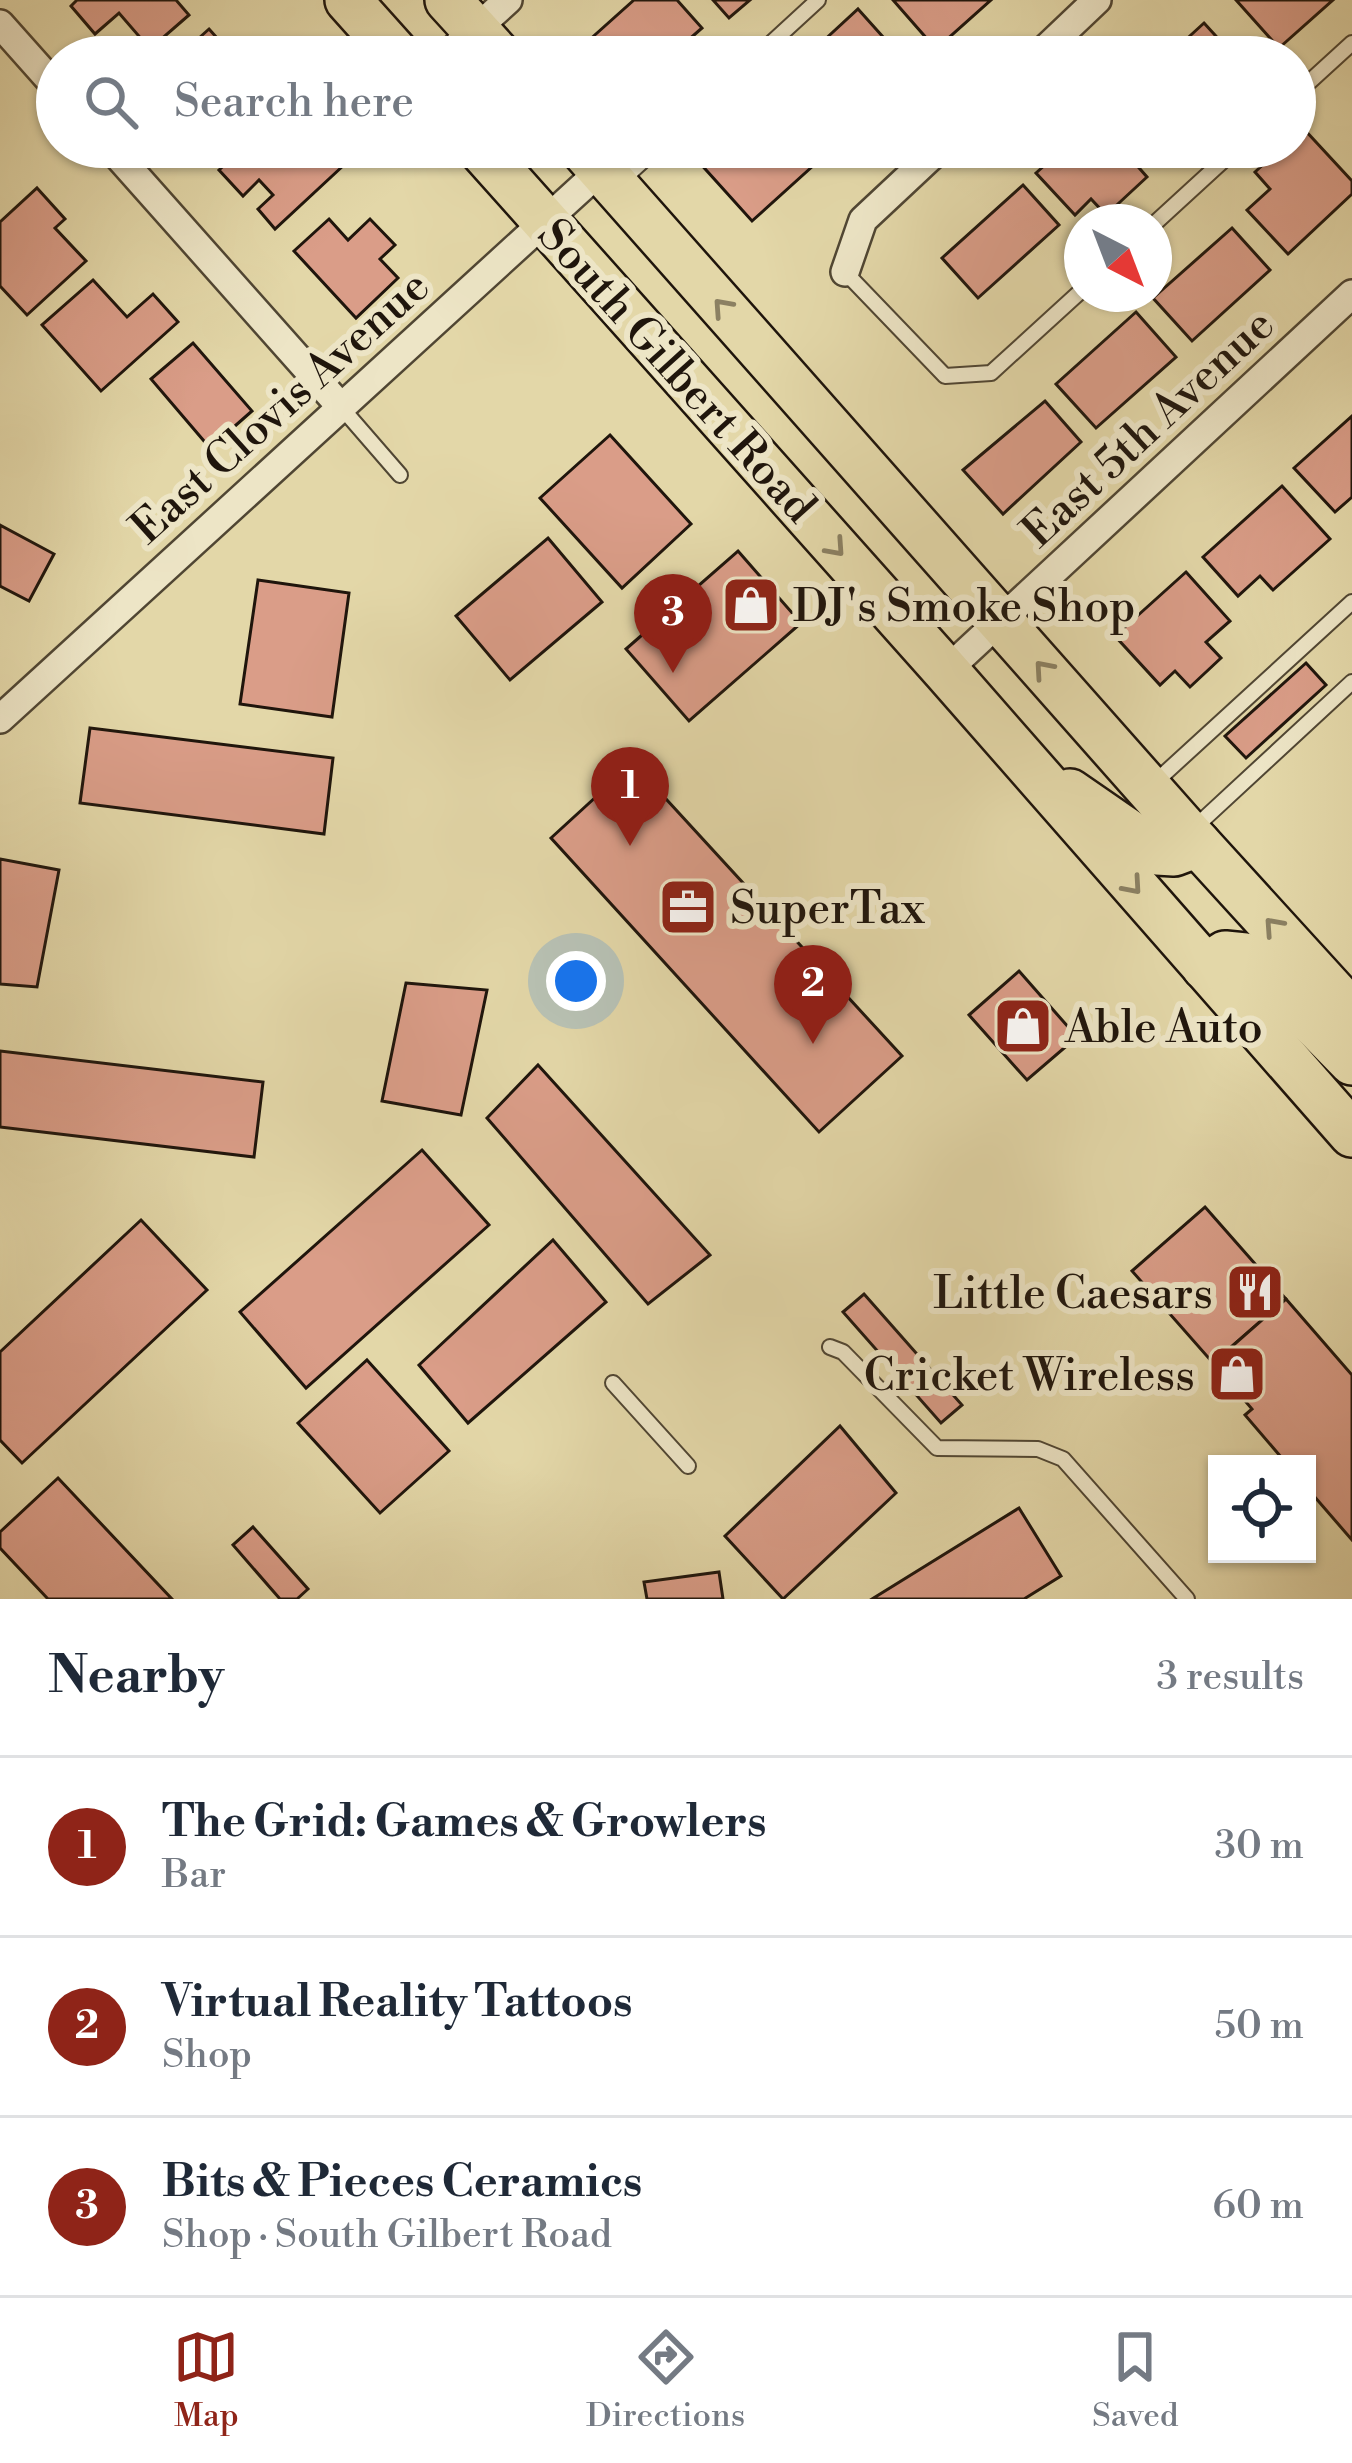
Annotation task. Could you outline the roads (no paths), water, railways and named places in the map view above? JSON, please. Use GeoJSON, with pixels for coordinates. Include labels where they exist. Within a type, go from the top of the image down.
{"type":"FeatureCollection","features":[{"type":"Feature","properties":{"kind":"main road"},"geometry":{"type":"LineString","coordinates":[[348,0],[380,36]]}},
{"type":"Feature","properties":{"kind":"main road","name":"South Gilbert Road"},"geometry":{"type":"LineString","coordinates":[[498,168],[1352,1134]]}},
{"type":"Feature","properties":{"kind":"main road","name":"South Gilbert Road"},"geometry":{"type":"LineString","coordinates":[[599,168],[1148,788],[1343,996]]}},
{"type":"Feature","properties":{"kind":"main road"},"geometry":{"type":"LineString","coordinates":[[1035,774],[1094,807],[1157,852],[1174,853],[1193,838]]}},
{"type":"Feature","properties":{"kind":"main road"},"geometry":{"type":"LineString","coordinates":[[1205,968],[1225,954],[1252,960],[1352,1062]]}},
{"type":"Feature","properties":{"kind":"street"},"geometry":{"type":"LineString","coordinates":[[1058,36],[1097,0]]}},
{"type":"Feature","properties":{"kind":"street"},"geometry":{"type":"LineString","coordinates":[[0,24],[36,64]]}},
{"type":"Feature","properties":{"kind":"street"},"geometry":{"type":"LineString","coordinates":[[129,168],[340,407]]}},
{"type":"Feature","properties":{"kind":"street","name":"East Clovis Avenue"},"geometry":{"type":"LineString","coordinates":[[4,706],[599,168]]}},
{"type":"Feature","properties":{"kind":"street"},"geometry":{"type":"LineString","coordinates":[[845,272],[863,220],[919,168]]}},
{"type":"Feature","properties":{"kind":"street","name":"East 5th Avenue"},"geometry":{"type":"LineString","coordinates":[[946,671],[1352,294]]}},
{"type":"Feature","properties":{"kind":"lane"},"geometry":{"type":"LineString","coordinates":[[779,36],[818,0]]}},
{"type":"Feature","properties":{"kind":"lane"},"geometry":{"type":"LineString","coordinates":[[1316,76],[1352,43]]}},
{"type":"Feature","properties":{"kind":"lane"},"geometry":{"type":"LineString","coordinates":[[1172,207],[1215,168]]}},
{"type":"Feature","properties":{"kind":"lane"},"geometry":{"type":"LineString","coordinates":[[845,272],[945,376],[991,373],[1064,306]]}},
{"type":"Feature","properties":{"kind":"lane"},"geometry":{"type":"LineString","coordinates":[[340,407],[400,475]]}},
{"type":"Feature","properties":{"kind":"lane"},"geometry":{"type":"LineString","coordinates":[[1148,788],[1352,602]]}},
{"type":"Feature","properties":{"kind":"lane"},"geometry":{"type":"LineString","coordinates":[[1193,838],[1352,682]]}},
{"type":"Feature","properties":{"kind":"lane"},"geometry":{"type":"LineString","coordinates":[[830,1347],[843,1352],[937,1448],[1038,1449],[1063,1459],[1187,1599]]}},
{"type":"Feature","properties":{"kind":"lane"},"geometry":{"type":"LineString","coordinates":[[613,1383],[688,1466]]}},
{"type":"Feature","properties":{"kind":"place","name":"DJ's Smoke Shop"},"geometry":{"type":"Point","coordinates":[751,605]}},
{"type":"Feature","properties":{"kind":"place","name":"Bits & Pieces Ceramics"},"geometry":{"type":"Point","coordinates":[673,673]}},
{"type":"Feature","properties":{"kind":"place","name":"The Grid: Games & Growlers"},"geometry":{"type":"Point","coordinates":[630,846]}},
{"type":"Feature","properties":{"kind":"place","name":"SuperTax"},"geometry":{"type":"Point","coordinates":[688,907]}},
{"type":"Feature","properties":{"kind":"place","name":"Able Auto"},"geometry":{"type":"Point","coordinates":[1023,1026]}},
{"type":"Feature","properties":{"kind":"place","name":"Virtual Reality Tattoos"},"geometry":{"type":"Point","coordinates":[813,1044]}},
{"type":"Feature","properties":{"kind":"place","name":"Little Caesars"},"geometry":{"type":"Point","coordinates":[1255,1292]}},
{"type":"Feature","properties":{"kind":"place","name":"Cricket Wireless"},"geometry":{"type":"Point","coordinates":[1237,1374]}}]}
